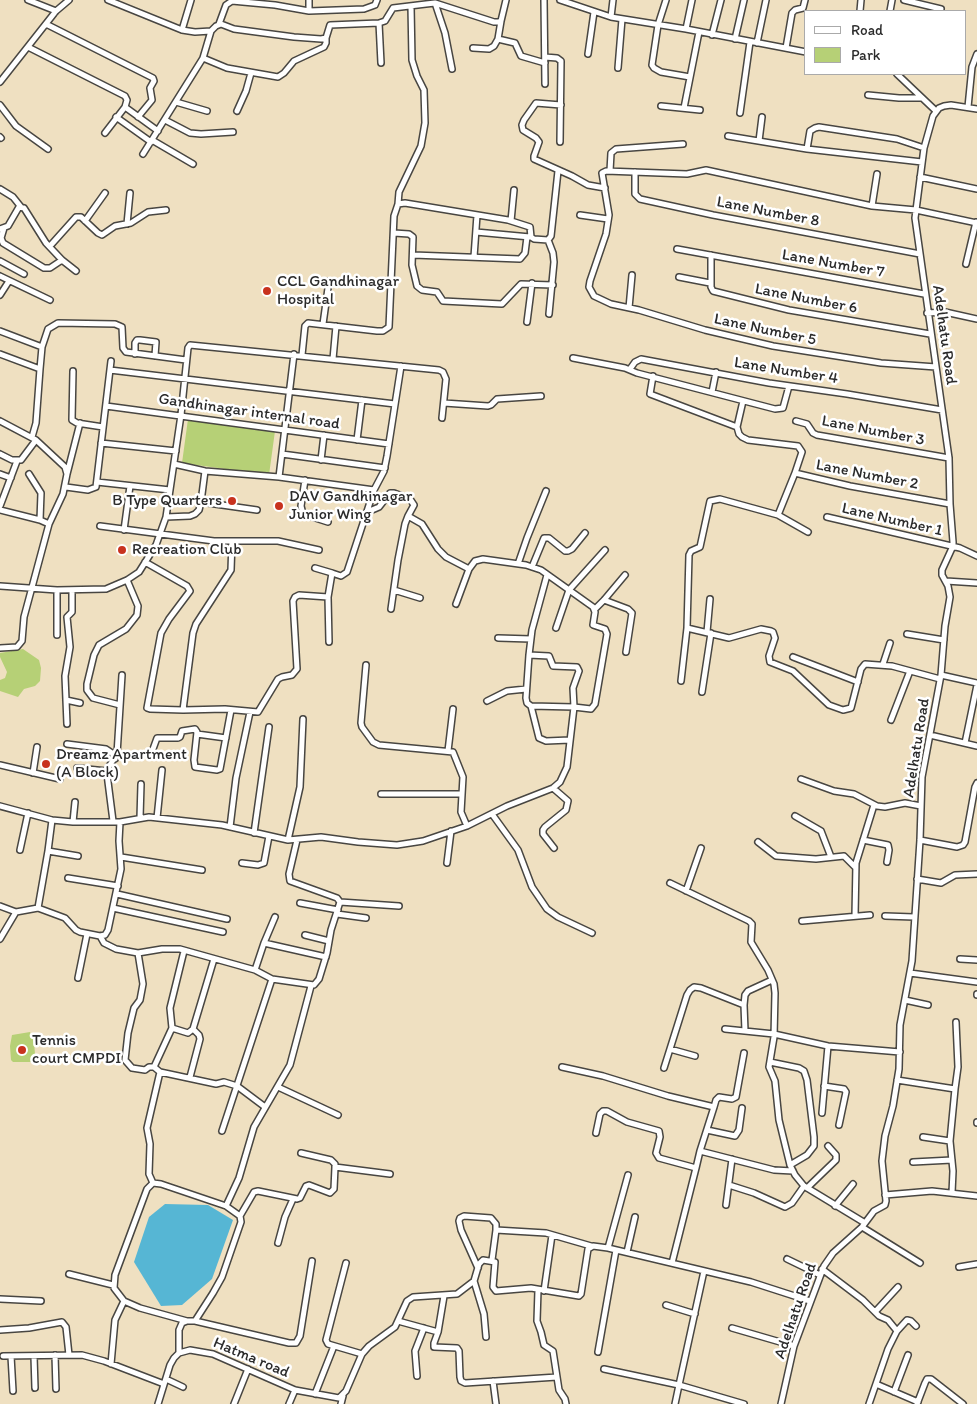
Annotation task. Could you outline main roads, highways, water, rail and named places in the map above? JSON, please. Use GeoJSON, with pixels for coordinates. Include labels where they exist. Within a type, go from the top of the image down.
{"type":"FeatureCollection","features":[{"type":"Feature","properties":{"kind":"water"},"geometry":{"type":"Polygon","coordinates":[[[165,1204],[208,1205],[233,1220],[212,1279],[182,1305],[161,1306],[134,1262],[149,1217],[165,1204]]]}},
{"type":"Feature","properties":{"kind":"place","name":"CCL Gandhinagar Hospital"},"geometry":{"type":"Point","coordinates":[267,291]}},
{"type":"Feature","properties":{"kind":"place","name":"B Type Quarters"},"geometry":{"type":"Point","coordinates":[232,501]}},
{"type":"Feature","properties":{"kind":"place","name":"DAV Gandhinagar Junior Wing"},"geometry":{"type":"Point","coordinates":[279,506]}},
{"type":"Feature","properties":{"kind":"place","name":"Recreation Club"},"geometry":{"type":"Point","coordinates":[122,550]}},
{"type":"Feature","properties":{"kind":"place","name":"Dreamz Apartment (A Block)"},"geometry":{"type":"Point","coordinates":[46,764]}},
{"type":"Feature","properties":{"kind":"place","name":"Tennis court CMPDI"},"geometry":{"type":"Point","coordinates":[22,1050]}}]}
